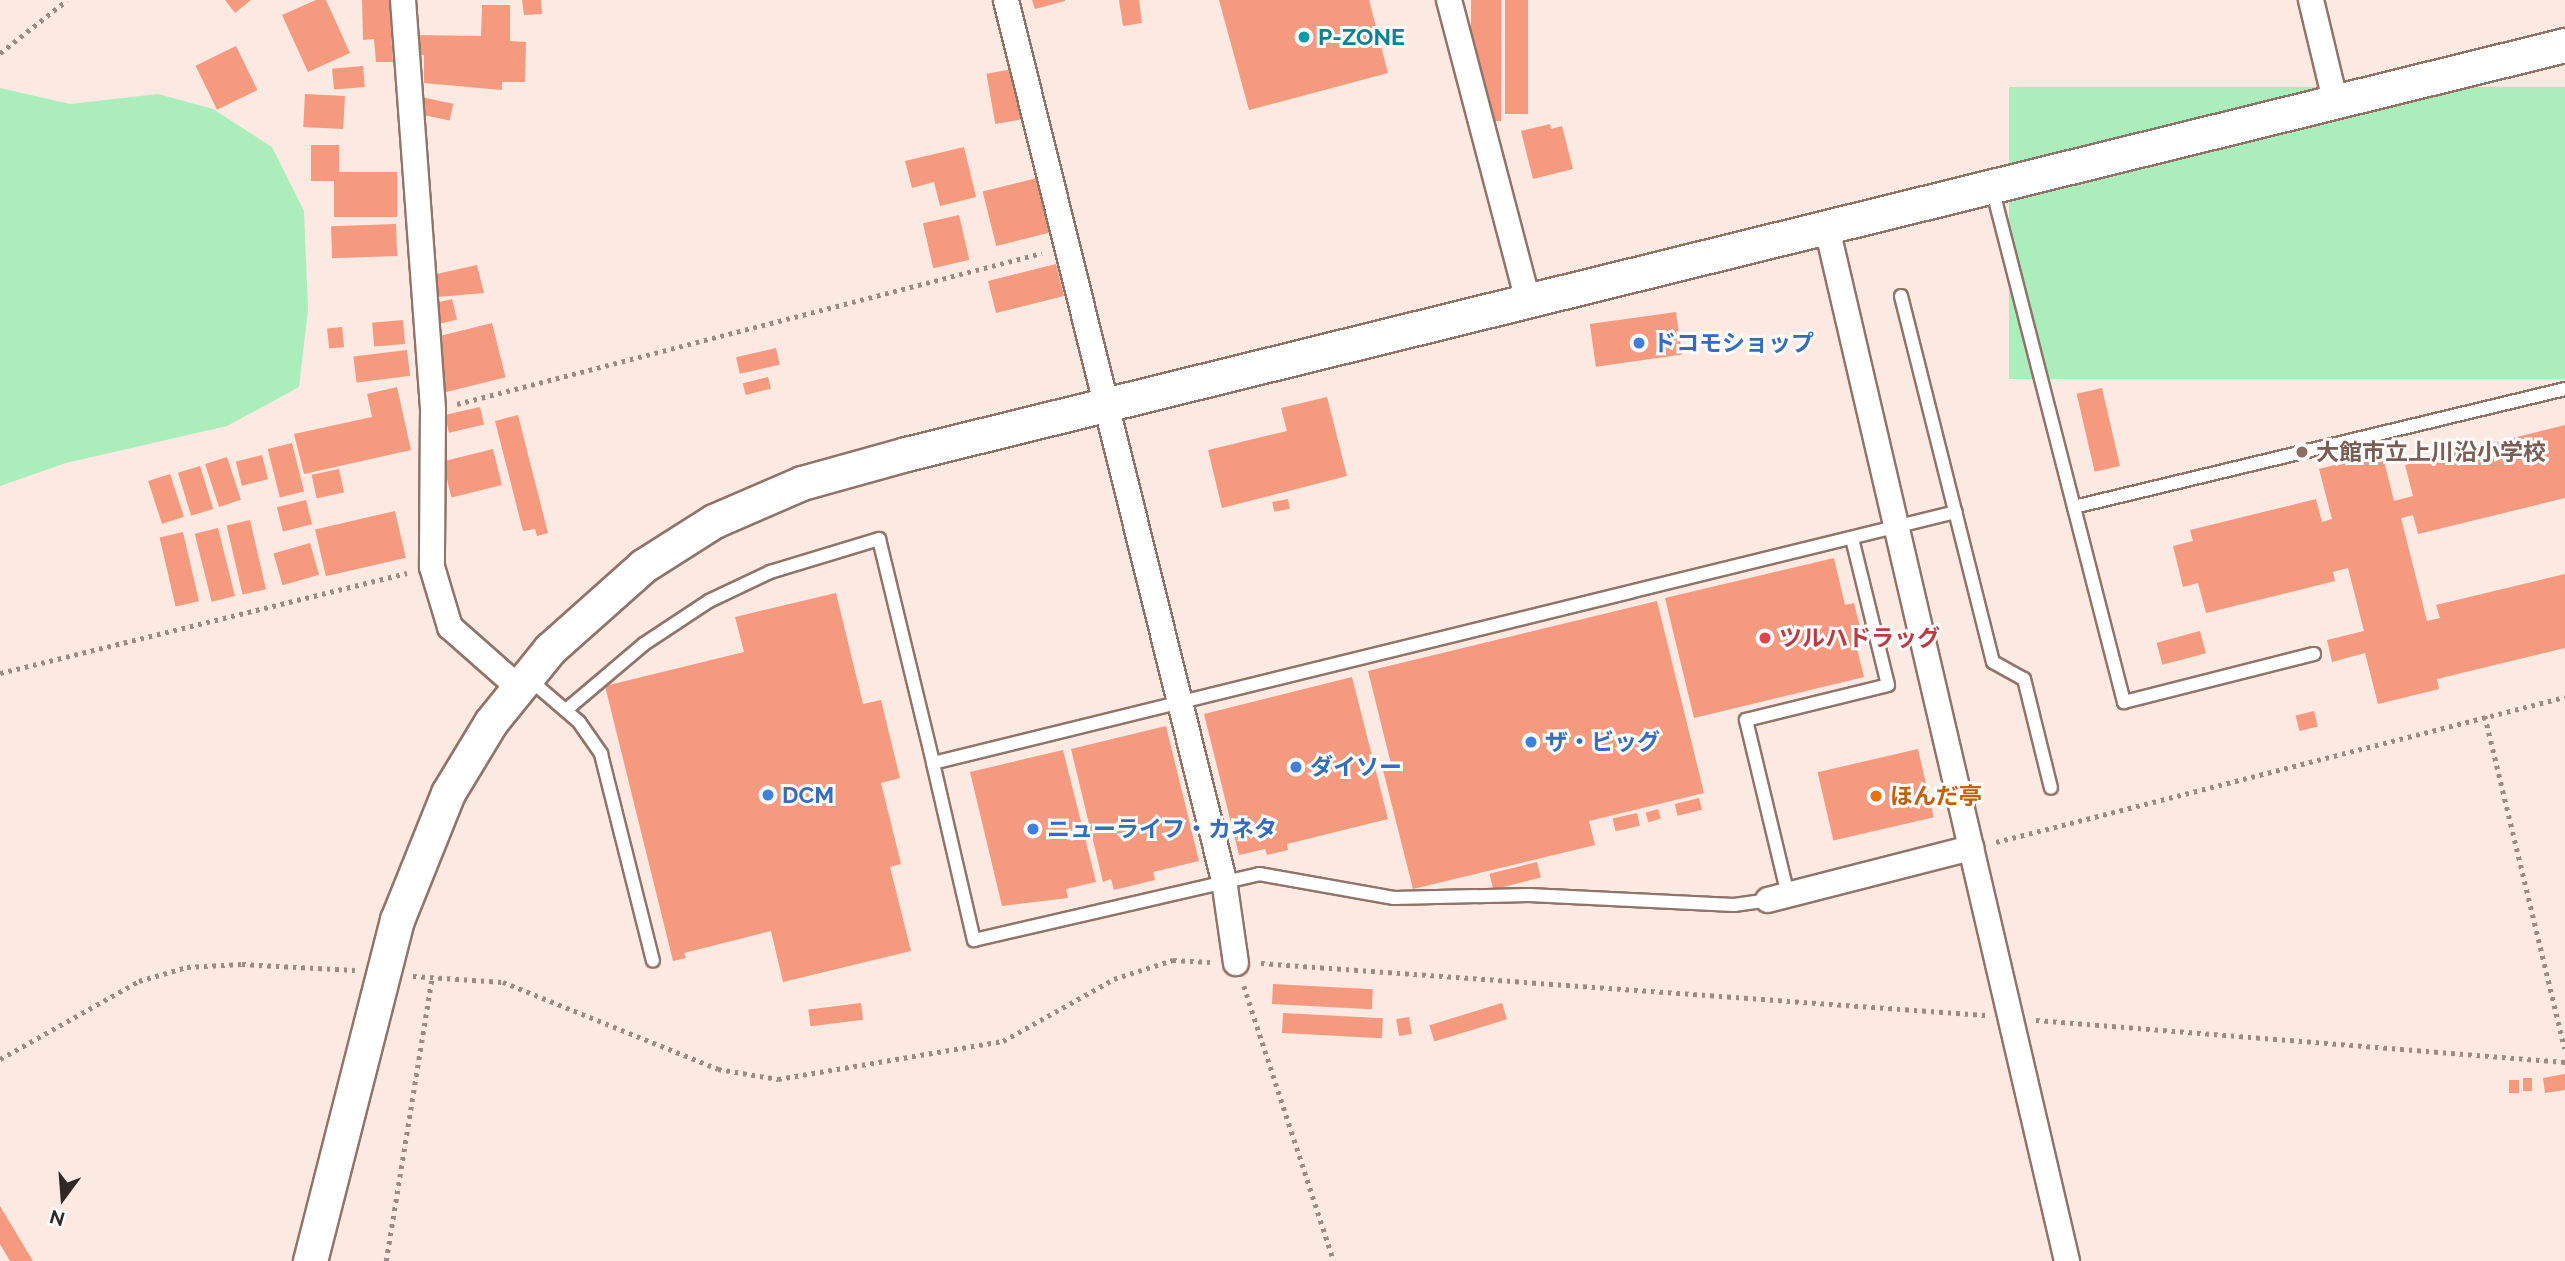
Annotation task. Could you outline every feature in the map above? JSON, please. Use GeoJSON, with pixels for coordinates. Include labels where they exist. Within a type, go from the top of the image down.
{"type":"FeatureCollection","features":[{"type":"Feature","properties":{"kind":"street"},"geometry":{"type":"LineString","coordinates":[[403,0],[433,410],[432,567],[450,627],[522,682]]}},
{"type":"Feature","properties":{"kind":"street"},"geometry":{"type":"LineString","coordinates":[[1006,0],[1070,247],[1106,406],[1224,880],[1236,963]]}},
{"type":"Feature","properties":{"kind":"street"},"geometry":{"type":"LineString","coordinates":[[1449,0],[1529,304]]}},
{"type":"Feature","properties":{"kind":"street"},"geometry":{"type":"LineString","coordinates":[[2311,0],[2336,104]]}},
{"type":"Feature","properties":{"kind":"street"},"geometry":{"type":"LineString","coordinates":[[310,1261],[382,973],[426,838],[469,755],[522,682],[622,583],[723,517],[839,472],[1529,304],[1991,184],[2336,104],[2565,45]]}},
{"type":"Feature","properties":{"kind":"street"},"geometry":{"type":"LineString","coordinates":[[1827,228],[2008,1017],[2067,1261]]}},
{"type":"Feature","properties":{"kind":"street"},"geometry":{"type":"LineString","coordinates":[[1778,897],[1971,848]]}},
{"type":"Feature","properties":{"kind":"lane"},"geometry":{"type":"LineString","coordinates":[[1991,184],[2124,702],[2314,654]]}},
{"type":"Feature","properties":{"kind":"lane"},"geometry":{"type":"LineString","coordinates":[[1901,296],[1993,662],[2024,679],[2050,789]]}},
{"type":"Feature","properties":{"kind":"lane"},"geometry":{"type":"LineString","coordinates":[[2074,507],[2565,388]]}},
{"type":"Feature","properties":{"kind":"lane"},"geometry":{"type":"LineString","coordinates":[[933,764],[1955,512]]}},
{"type":"Feature","properties":{"kind":"lane"},"geometry":{"type":"LineString","coordinates":[[566,710],[644,644],[709,601],[789,565],[879,539],[974,940],[1259,874],[1394,898],[1529,895],[1734,905],[1778,897],[1746,720],[1888,685],[1852,538]]}},
{"type":"Feature","properties":{"kind":"lane"},"geometry":{"type":"LineString","coordinates":[[522,682],[566,710],[601,754],[653,961]]}},
{"type":"Feature","properties":{"kind":"path"},"geometry":{"type":"LineString","coordinates":[[0,54],[67,0]]}},
{"type":"Feature","properties":{"kind":"path"},"geometry":{"type":"LineString","coordinates":[[433,410],[1070,247]]}},
{"type":"Feature","properties":{"kind":"path"},"geometry":{"type":"LineString","coordinates":[[0,673],[432,567]]}},
{"type":"Feature","properties":{"kind":"path"},"geometry":{"type":"LineString","coordinates":[[1971,848],[2565,697]]}},
{"type":"Feature","properties":{"kind":"path"},"geometry":{"type":"LineString","coordinates":[[2486,716],[2565,1049]]}},
{"type":"Feature","properties":{"kind":"path"},"geometry":{"type":"LineString","coordinates":[[386,1261],[432,978],[502,982],[718,1069],[778,1079],[1003,1041],[1114,979],[1173,960],[1305,963],[2565,1062]]}},
{"type":"Feature","properties":{"kind":"path"},"geometry":{"type":"LineString","coordinates":[[1236,963],[1334,1261]]}},
{"type":"Feature","properties":{"kind":"path"},"geometry":{"type":"LineString","coordinates":[[0,1059],[139,981],[187,967],[242,964],[382,973]]}},
{"type":"Feature","properties":{"kind":"green space"},"geometry":{"type":"Polygon","coordinates":[[[2009,87],[2565,87],[2565,379],[2009,379],[2009,87]]]}},
{"type":"Feature","properties":{"kind":"green space"},"geometry":{"type":"Polygon","coordinates":[[[0,88],[70,104],[158,94],[213,109],[272,147],[304,211],[308,310],[299,387],[227,426],[66,463],[0,486],[0,88]]]}},
{"type":"Feature","properties":{"kind":"building"},"geometry":{"type":"Polygon","coordinates":[[[225,0],[251,0],[235,13],[225,0]]]}},
{"type":"Feature","properties":{"kind":"building"},"geometry":{"type":"Polygon","coordinates":[[[316,0],[326,0],[350,53],[308,72],[282,15],[316,0]]]}},
{"type":"Feature","properties":{"kind":"building"},"geometry":{"type":"Polygon","coordinates":[[[362,0],[389,0],[393,62],[376,62],[374,39],[363,40],[362,0]]]}},
{"type":"Feature","properties":{"kind":"building"},"geometry":{"type":"Polygon","coordinates":[[[522,0],[541,0],[542,14],[524,15],[522,0]]]}},
{"type":"Feature","properties":{"kind":"building"},"geometry":{"type":"Polygon","coordinates":[[[1032,0],[1065,0],[1065,1],[1035,9],[1032,0]]]}},
{"type":"Feature","properties":{"kind":"building"},"geometry":{"type":"Polygon","coordinates":[[[1119,0],[1139,0],[1142,23],[1123,26],[1119,0]]]}},
{"type":"Feature","properties":{"kind":"building","name":"P-ZONE"},"geometry":{"type":"Polygon","coordinates":[[[1219,0],[1369,0],[1388,73],[1249,110],[1219,0]]]}},
{"type":"Feature","properties":{"kind":"building"},"geometry":{"type":"Polygon","coordinates":[[[1471,0],[1501,0],[1501,121],[1471,121],[1471,0]]]}},
{"type":"Feature","properties":{"kind":"building"},"geometry":{"type":"Polygon","coordinates":[[[1505,0],[1528,0],[1528,114],[1505,114],[1505,0]]]}},
{"type":"Feature","properties":{"kind":"building"},"geometry":{"type":"Polygon","coordinates":[[[482,5],[510,5],[510,41],[526,42],[525,82],[502,82],[502,90],[424,83],[424,55],[414,55],[414,35],[481,36],[482,5]]]}},
{"type":"Feature","properties":{"kind":"building"},"geometry":{"type":"Polygon","coordinates":[[[236,46],[257,90],[217,110],[196,66],[236,46]]]}},
{"type":"Feature","properties":{"kind":"building"},"geometry":{"type":"Polygon","coordinates":[[[363,66],[365,87],[334,90],[332,69],[363,66]]]}},
{"type":"Feature","properties":{"kind":"building"},"geometry":{"type":"Polygon","coordinates":[[[1013,69],[1022,119],[995,124],[986,74],[1013,69]]]}},
{"type":"Feature","properties":{"kind":"building"},"geometry":{"type":"Polygon","coordinates":[[[305,94],[345,96],[343,129],[303,127],[305,94]]]}},
{"type":"Feature","properties":{"kind":"building"},"geometry":{"type":"Polygon","coordinates":[[[421,97],[453,104],[450,120],[417,114],[421,97]]]}},
{"type":"Feature","properties":{"kind":"building"},"geometry":{"type":"Polygon","coordinates":[[[1550,124],[1551,129],[1562,126],[1573,169],[1533,179],[1521,131],[1550,124]]]}},
{"type":"Feature","properties":{"kind":"building"},"geometry":{"type":"Polygon","coordinates":[[[311,145],[339,145],[339,172],[397,172],[397,217],[334,217],[334,181],[311,181],[311,145]]]}},
{"type":"Feature","properties":{"kind":"building"},"geometry":{"type":"Polygon","coordinates":[[[964,147],[976,197],[940,206],[934,182],[912,188],[905,161],[964,147]]]}},
{"type":"Feature","properties":{"kind":"building"},"geometry":{"type":"Polygon","coordinates":[[[1037,178],[1051,232],[996,246],[983,192],[1037,178]]]}},
{"type":"Feature","properties":{"kind":"building"},"geometry":{"type":"Polygon","coordinates":[[[959,215],[969,260],[933,268],[923,223],[959,215]]]}},
{"type":"Feature","properties":{"kind":"building"},"geometry":{"type":"Polygon","coordinates":[[[396,224],[397,256],[332,258],[331,226],[396,224]]]}},
{"type":"Feature","properties":{"kind":"building"},"geometry":{"type":"Polygon","coordinates":[[[1056,264],[1064,296],[996,313],[988,281],[1056,264]]]}},
{"type":"Feature","properties":{"kind":"building"},"geometry":{"type":"Polygon","coordinates":[[[477,265],[484,293],[437,297],[432,275],[477,265]]]}},
{"type":"Feature","properties":{"kind":"building"},"geometry":{"type":"Polygon","coordinates":[[[452,299],[457,319],[437,324],[432,304],[452,299]]]}},
{"type":"Feature","properties":{"kind":"building"},"geometry":{"type":"Polygon","coordinates":[[[1676,312],[1682,355],[1596,367],[1590,324],[1676,312]]]}},
{"type":"Feature","properties":{"kind":"building"},"geometry":{"type":"Polygon","coordinates":[[[403,320],[405,344],[374,347],[372,323],[403,320]]]}},
{"type":"Feature","properties":{"kind":"building"},"geometry":{"type":"Polygon","coordinates":[[[492,323],[506,377],[445,392],[432,338],[492,323]]]}},
{"type":"Feature","properties":{"kind":"building"},"geometry":{"type":"Polygon","coordinates":[[[342,327],[344,347],[329,348],[327,329],[342,327]]]}},
{"type":"Feature","properties":{"kind":"building"},"geometry":{"type":"Polygon","coordinates":[[[776,348],[780,365],[740,374],[736,357],[776,348]]]}},
{"type":"Feature","properties":{"kind":"building"},"geometry":{"type":"Polygon","coordinates":[[[407,350],[410,376],[357,382],[353,357],[407,350]]]}},
{"type":"Feature","properties":{"kind":"building"},"geometry":{"type":"Polygon","coordinates":[[[768,377],[771,389],[746,395],[743,383],[768,377]]]}},
{"type":"Feature","properties":{"kind":"building"},"geometry":{"type":"Polygon","coordinates":[[[397,387],[411,450],[304,474],[294,434],[372,417],[367,394],[397,387]]]}},
{"type":"Feature","properties":{"kind":"building"},"geometry":{"type":"Polygon","coordinates":[[[2102,388],[2120,466],[2095,472],[2077,394],[2102,388]]]}},
{"type":"Feature","properties":{"kind":"building"},"geometry":{"type":"Polygon","coordinates":[[[1327,397],[1347,476],[1222,508],[1208,450],[1287,431],[1281,408],[1327,397]]]}},
{"type":"Feature","properties":{"kind":"building"},"geometry":{"type":"Polygon","coordinates":[[[480,407],[484,425],[449,433],[445,415],[480,407]]]}},
{"type":"Feature","properties":{"kind":"building"},"geometry":{"type":"Polygon","coordinates":[[[518,415],[548,533],[537,536],[535,529],[523,531],[495,421],[518,415]]]}},
{"type":"Feature","properties":{"kind":"building"},"geometry":{"type":"Polygon","coordinates":[[[2565,425],[2565,498],[2418,534],[2413,515],[2401,518],[2427,621],[2440,618],[2436,605],[2565,574],[2565,648],[2437,679],[2439,689],[2378,704],[2365,653],[2332,662],[2327,640],[2364,631],[2348,568],[2333,572],[2335,581],[2206,613],[2198,583],[2183,587],[2173,546],[2193,541],[2190,530],[2316,499],[2322,522],[2332,519],[2319,469],[2382,453],[2394,501],[2413,496],[2405,465],[2565,425]]]}},
{"type":"Feature","properties":{"kind":"building"},"geometry":{"type":"Polygon","coordinates":[[[292,443],[304,492],[280,498],[268,449],[292,443]]]}},
{"type":"Feature","properties":{"kind":"building"},"geometry":{"type":"Polygon","coordinates":[[[493,449],[502,485],[451,497],[443,462],[493,449]]]}},
{"type":"Feature","properties":{"kind":"building"},"geometry":{"type":"Polygon","coordinates":[[[262,455],[268,479],[242,486],[236,462],[262,455]]]}},
{"type":"Feature","properties":{"kind":"building"},"geometry":{"type":"Polygon","coordinates":[[[227,457],[241,500],[219,507],[205,464],[227,457]]]}},
{"type":"Feature","properties":{"kind":"building"},"geometry":{"type":"Polygon","coordinates":[[[200,466],[213,509],[191,516],[178,473],[200,466]]]}},
{"type":"Feature","properties":{"kind":"building"},"geometry":{"type":"Polygon","coordinates":[[[339,469],[344,492],[317,498],[312,475],[339,469]]]}},
{"type":"Feature","properties":{"kind":"building"},"geometry":{"type":"Polygon","coordinates":[[[170,474],[184,517],[162,524],[148,481],[170,474]]]}},
{"type":"Feature","properties":{"kind":"building"},"geometry":{"type":"Polygon","coordinates":[[[1288,499],[1290,509],[1274,512],[1272,502],[1288,499]]]}},
{"type":"Feature","properties":{"kind":"building"},"geometry":{"type":"Polygon","coordinates":[[[306,500],[312,524],[283,532],[277,507],[306,500]]]}},
{"type":"Feature","properties":{"kind":"building"},"geometry":{"type":"Polygon","coordinates":[[[395,511],[406,558],[326,576],[315,529],[395,511]]]}},
{"type":"Feature","properties":{"kind":"building"},"geometry":{"type":"Polygon","coordinates":[[[250,520],[266,589],[243,595],[227,525],[250,520]]]}},
{"type":"Feature","properties":{"kind":"building"},"geometry":{"type":"Polygon","coordinates":[[[218,528],[235,596],[212,602],[195,534],[218,528]]]}},
{"type":"Feature","properties":{"kind":"building"},"geometry":{"type":"Polygon","coordinates":[[[183,532],[199,601],[176,607],[160,537],[183,532]]]}},
{"type":"Feature","properties":{"kind":"building"},"geometry":{"type":"Polygon","coordinates":[[[310,543],[319,575],[283,585],[273,553],[310,543]]]}},
{"type":"Feature","properties":{"kind":"building"},"geometry":{"type":"Polygon","coordinates":[[[1834,558],[1845,605],[1854,603],[1863,639],[1855,641],[1864,677],[1694,718],[1665,598],[1834,558]]]}},
{"type":"Feature","properties":{"kind":"building"},"geometry":{"type":"Polygon","coordinates":[[[836,593],[863,704],[881,700],[900,778],[881,783],[901,864],[890,867],[911,951],[783,982],[771,931],[684,953],[686,958],[673,961],[605,686],[744,652],[735,617],[836,593]]]}},
{"type":"Feature","properties":{"kind":"building"},"geometry":{"type":"Polygon","coordinates":[[[1657,601],[1704,793],[1589,821],[1595,845],[1413,889],[1383,770],[1392,768],[1368,671],[1657,601]]]}},
{"type":"Feature","properties":{"kind":"building"},"geometry":{"type":"Polygon","coordinates":[[[2200,631],[2206,653],[2162,665],[2157,643],[2200,631]]]}},
{"type":"Feature","properties":{"kind":"building"},"geometry":{"type":"Polygon","coordinates":[[[1352,677],[1388,819],[1287,844],[1288,850],[1267,855],[1265,849],[1239,855],[1204,714],[1352,677]]]}},
{"type":"Feature","properties":{"kind":"building"},"geometry":{"type":"Polygon","coordinates":[[[2314,711],[2318,727],[2299,731],[2296,716],[2314,711]]]}},
{"type":"Feature","properties":{"kind":"building"},"geometry":{"type":"Polygon","coordinates":[[[1166,726],[1199,861],[1153,872],[1155,880],[1114,890],[1111,879],[1103,882],[1071,749],[1166,726]]]}},
{"type":"Feature","properties":{"kind":"building","name":"ほんだ亭"},"geometry":{"type":"Polygon","coordinates":[[[1918,749],[1934,817],[1833,840],[1818,772],[1918,749]]]}},
{"type":"Feature","properties":{"kind":"building"},"geometry":{"type":"Polygon","coordinates":[[[1063,750],[1096,882],[1066,889],[1068,898],[1002,906],[970,772],[1063,750]]]}},
{"type":"Feature","properties":{"kind":"building"},"geometry":{"type":"Polygon","coordinates":[[[1699,798],[1702,810],[1678,816],[1675,804],[1699,798]]]}},
{"type":"Feature","properties":{"kind":"building"},"geometry":{"type":"Polygon","coordinates":[[[1658,809],[1661,819],[1648,822],[1646,813],[1658,809]]]}},
{"type":"Feature","properties":{"kind":"building"},"geometry":{"type":"Polygon","coordinates":[[[1637,813],[1640,826],[1616,831],[1613,819],[1637,813]]]}},
{"type":"Feature","properties":{"kind":"building"},"geometry":{"type":"Polygon","coordinates":[[[1537,862],[1541,878],[1493,889],[1489,874],[1537,862]]]}},
{"type":"Feature","properties":{"kind":"building"},"geometry":{"type":"Polygon","coordinates":[[[1273,984],[1373,989],[1372,1009],[1272,1004],[1273,984]]]}},
{"type":"Feature","properties":{"kind":"building"},"geometry":{"type":"Polygon","coordinates":[[[861,1003],[863,1020],[810,1026],[808,1009],[861,1003]]]}},
{"type":"Feature","properties":{"kind":"building"},"geometry":{"type":"Polygon","coordinates":[[[1502,1003],[1507,1019],[1434,1041],[1429,1025],[1502,1003]]]}},
{"type":"Feature","properties":{"kind":"building"},"geometry":{"type":"Polygon","coordinates":[[[1283,1013],[1383,1018],[1382,1038],[1282,1033],[1283,1013]]]}},
{"type":"Feature","properties":{"kind":"building"},"geometry":{"type":"Polygon","coordinates":[[[1409,1017],[1412,1034],[1399,1036],[1396,1019],[1409,1017]]]}},
{"type":"Feature","properties":{"kind":"building"},"geometry":{"type":"Polygon","coordinates":[[[2565,1074],[2565,1090],[2545,1093],[2543,1078],[2565,1074]]]}},
{"type":"Feature","properties":{"kind":"building"},"geometry":{"type":"Polygon","coordinates":[[[2523,1078],[2532,1078],[2532,1091],[2523,1091],[2523,1078]]]}},
{"type":"Feature","properties":{"kind":"building"},"geometry":{"type":"Polygon","coordinates":[[[2509,1080],[2519,1080],[2519,1093],[2509,1093],[2509,1080]]]}},
{"type":"Feature","properties":{"kind":"building"},"geometry":{"type":"Polygon","coordinates":[[[0,1206],[33,1261],[10,1261],[0,1244],[0,1206]]]}},
{"type":"Feature","properties":{"kind":"place","name":"P-ZONE"},"geometry":{"type":"Point","coordinates":[1304,37]}},
{"type":"Feature","properties":{"kind":"place","name":"ドコモショップ"},"geometry":{"type":"Point","coordinates":[1639,343]}},
{"type":"Feature","properties":{"kind":"place","name":"大館市立上川沿小学校"},"geometry":{"type":"Point","coordinates":[2302,452]}},
{"type":"Feature","properties":{"kind":"place","name":"ツルハドラッグ"},"geometry":{"type":"Point","coordinates":[1765,638]}},
{"type":"Feature","properties":{"kind":"place","name":"ザ・ビッグ"},"geometry":{"type":"Point","coordinates":[1531,742]}},
{"type":"Feature","properties":{"kind":"place","name":"ダイソー"},"geometry":{"type":"Point","coordinates":[1296,767]}},
{"type":"Feature","properties":{"kind":"place","name":"DCM"},"geometry":{"type":"Point","coordinates":[768,795]}},
{"type":"Feature","properties":{"kind":"place","name":"ほんだ亭"},"geometry":{"type":"Point","coordinates":[1876,796]}},
{"type":"Feature","properties":{"kind":"place","name":"ニューライフ・カネタ"},"geometry":{"type":"Point","coordinates":[1033,829]}}]}
